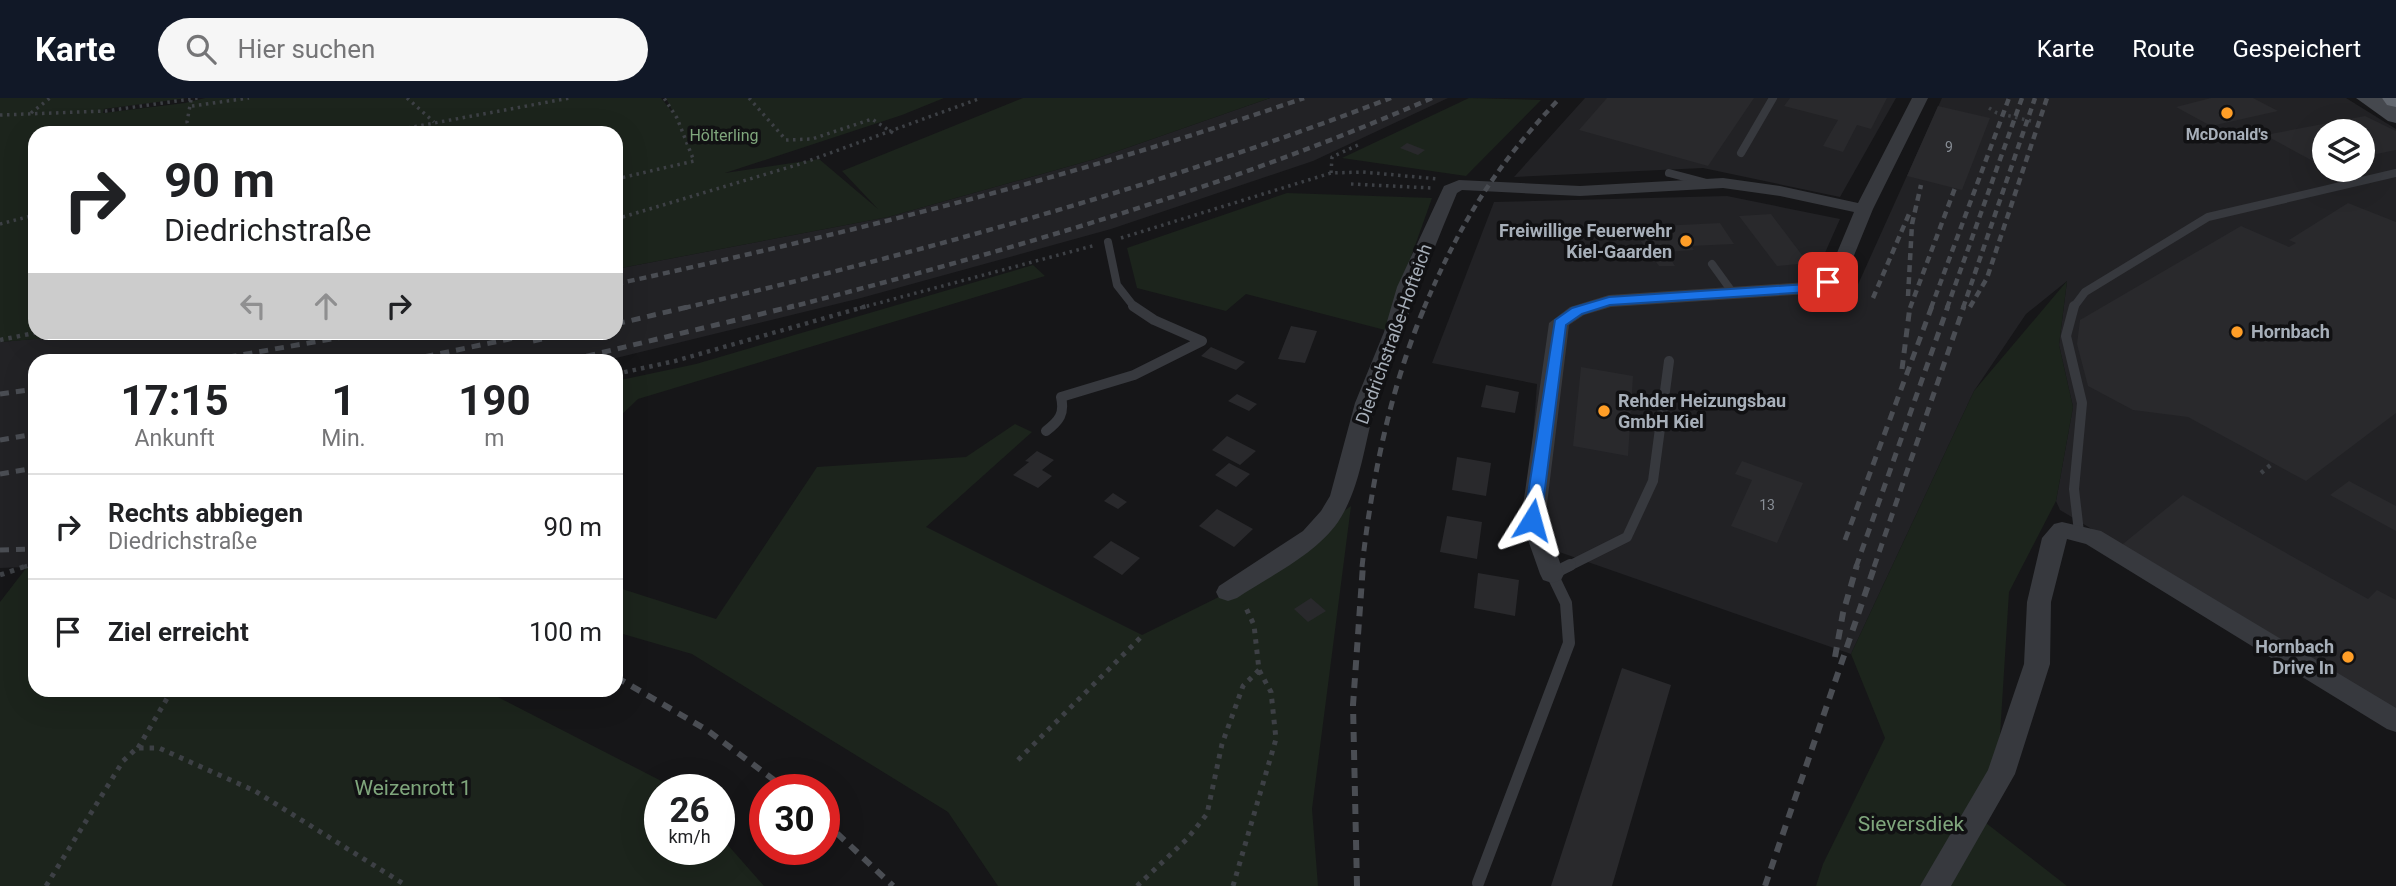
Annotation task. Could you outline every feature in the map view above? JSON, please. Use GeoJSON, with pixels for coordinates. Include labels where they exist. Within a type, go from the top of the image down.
{"type":"FeatureCollection","features":[{"type":"Feature","properties":{"kind":"main road"},"geometry":{"type":"LineString","coordinates":[[2367,98],[2396,116]]}},
{"type":"Feature","properties":{"kind":"street"},"geometry":{"type":"LineString","coordinates":[[1552,573],[1532,520],[1559,323],[1577,311],[1609,301],[1809,288],[1828,282],[1837,275],[1864,209],[1920,98]]}},
{"type":"Feature","properties":{"kind":"street"},"geometry":{"type":"LineString","coordinates":[[1454,187],[1580,191],[1713,184],[1780,191],[1864,209]]}},
{"type":"Feature","properties":{"kind":"street","name":"Diedrichstraße-Hofteich"},"geometry":{"type":"LineString","coordinates":[[1232,590],[1311,537],[1329,517],[1341,496],[1366,403],[1394,332],[1407,287],[1454,187]]}},
{"type":"Feature","properties":{"kind":"street"},"geometry":{"type":"LineString","coordinates":[[1935,886],[2001,775],[2036,664],[2039,602],[2053,538],[2062,530],[2093,537],[2396,721]]}},
{"type":"Feature","properties":{"kind":"lane"},"geometry":{"type":"LineString","coordinates":[[1741,153],[1773,98]]}},
{"type":"Feature","properties":{"kind":"lane"},"geometry":{"type":"LineString","coordinates":[[1669,173],[1713,184]]}},
{"type":"Feature","properties":{"kind":"lane"},"geometry":{"type":"LineString","coordinates":[[2079,532],[2074,489],[2082,403],[2066,336],[2073,307],[2085,292],[2208,217],[2396,173]]}},
{"type":"Feature","properties":{"kind":"lane"},"geometry":{"type":"LineString","coordinates":[[1046,431],[1061,420],[1065,408],[1061,397],[1132,378],[1169,362],[1202,341],[1145,315],[1128,303],[1117,286],[1108,242]]}},
{"type":"Feature","properties":{"kind":"lane"},"geometry":{"type":"LineString","coordinates":[[1712,264],[1733,293]]}},
{"type":"Feature","properties":{"kind":"lane"},"geometry":{"type":"LineString","coordinates":[[1478,883],[1569,643],[1566,603],[1552,573],[1627,537],[1653,481],[1669,361]]}},
{"type":"Feature","properties":{"kind":"path"},"geometry":{"type":"LineString","coordinates":[[30,114],[50,98]]}},
{"type":"Feature","properties":{"kind":"path"},"geometry":{"type":"LineString","coordinates":[[0,116],[106,111],[198,98]]}},
{"type":"Feature","properties":{"kind":"path"},"geometry":{"type":"LineString","coordinates":[[192,106],[249,98]]}},
{"type":"Feature","properties":{"kind":"path"},"geometry":{"type":"LineString","coordinates":[[407,98],[434,123]]}},
{"type":"Feature","properties":{"kind":"path"},"geometry":{"type":"LineString","coordinates":[[418,126],[570,98]]}},
{"type":"Feature","properties":{"kind":"path"},"geometry":{"type":"LineString","coordinates":[[623,177],[694,161],[685,135],[664,98]]}},
{"type":"Feature","properties":{"kind":"path"},"geometry":{"type":"LineString","coordinates":[[749,98],[786,139],[813,139],[872,119],[893,133]]}},
{"type":"Feature","properties":{"kind":"path"},"geometry":{"type":"LineString","coordinates":[[623,217],[769,175],[893,133],[981,98]]}},
{"type":"Feature","properties":{"kind":"path"},"geometry":{"type":"LineString","coordinates":[[188,126],[191,100]]}},
{"type":"Feature","properties":{"kind":"path"},"geometry":{"type":"LineString","coordinates":[[1989,108],[1997,113],[2031,121]]}},
{"type":"Feature","properties":{"kind":"path"},"geometry":{"type":"LineString","coordinates":[[1331,173],[1332,157],[1360,144]]}},
{"type":"Feature","properties":{"kind":"path"},"geometry":{"type":"LineString","coordinates":[[623,372],[675,361],[871,304],[1108,242],[1331,173],[1363,172],[1444,179],[1454,187]]}},
{"type":"Feature","properties":{"kind":"path"},"geometry":{"type":"LineString","coordinates":[[1351,184],[1454,187]]}},
{"type":"Feature","properties":{"kind":"path"},"geometry":{"type":"LineString","coordinates":[[0,224],[28,217]]}},
{"type":"Feature","properties":{"kind":"path"},"geometry":{"type":"LineString","coordinates":[[0,340],[28,334]]}},
{"type":"Feature","properties":{"kind":"path"},"geometry":{"type":"LineString","coordinates":[[2261,473],[2273,463]]}},
{"type":"Feature","properties":{"kind":"path"},"geometry":{"type":"LineString","coordinates":[[0,576],[28,566]]}},
{"type":"Feature","properties":{"kind":"path"},"geometry":{"type":"LineString","coordinates":[[1232,590],[1254,625],[1259,670],[1271,692],[1276,738],[1233,886]]}},
{"type":"Feature","properties":{"kind":"path"},"geometry":{"type":"LineString","coordinates":[[1018,760],[1143,635]]}},
{"type":"Feature","properties":{"kind":"path"},"geometry":{"type":"LineString","coordinates":[[1137,886],[1187,839],[1207,814],[1222,744],[1243,686],[1259,670]]}},
{"type":"Feature","properties":{"kind":"path"},"geometry":{"type":"LineString","coordinates":[[46,886],[123,761],[137,748],[168,697]]}},
{"type":"Feature","properties":{"kind":"path"},"geometry":{"type":"LineString","coordinates":[[137,748],[159,748],[255,791],[407,886]]}},
{"type":"Feature","properties":{"kind":"shaded area"},"geometry":{"type":"Polygon","coordinates":[[[1270,98],[1448,98],[1313,161],[1111,229],[861,298],[623,356],[623,354],[28,354],[28,565],[27,567],[0,568],[0,342],[28,339],[623,340],[623,268],[888,217],[1095,159],[1270,98]]]}},
{"type":"Feature","properties":{"kind":"shaded area"},"geometry":{"type":"Polygon","coordinates":[[[1585,98],[1896,98],[1840,197],[1703,168],[1514,177],[1585,98]]]}},
{"type":"Feature","properties":{"kind":"shaded area"},"geometry":{"type":"Polygon","coordinates":[[[1942,98],[2346,98],[2396,129],[2396,711],[2060,510],[2056,501],[2073,407],[2059,345],[2067,281],[2026,314],[1974,391],[1851,654],[1525,540],[1537,384],[1432,363],[1494,202],[1727,196],[1840,219],[1816,273],[1851,300],[1942,98]]]}},
{"type":"Feature","properties":{"kind":"green space","name":"Hölterling"},"geometry":{"type":"Polygon","coordinates":[[[0,98],[188,98],[104,109],[103,113],[205,98],[661,98],[674,114],[666,98],[944,98],[902,115],[725,173],[819,159],[878,209],[842,171],[1023,98],[1270,98],[1095,159],[888,217],[623,268],[623,126],[28,126],[28,340],[0,342],[0,98]]]}},
{"type":"Feature","properties":{"kind":"green space"},"geometry":{"type":"Polygon","coordinates":[[[1469,98],[1541,100],[1466,176],[1342,158],[1469,98]]]}},
{"type":"Feature","properties":{"kind":"green space"},"geometry":{"type":"Polygon","coordinates":[[[1287,193],[1432,198],[1385,330],[1246,294],[1226,311],[1137,288],[1127,248],[1287,193]]]}},
{"type":"Feature","properties":{"kind":"green space"},"geometry":{"type":"Polygon","coordinates":[[[1033,265],[1045,276],[638,399],[623,413],[623,380],[696,364],[1033,265]]]}},
{"type":"Feature","properties":{"kind":"green space","name":"Sieversdiek"},"geometry":{"type":"Polygon","coordinates":[[[2067,281],[2059,345],[2073,407],[2056,501],[2009,592],[1996,799],[1986,823],[2067,886],[1816,886],[1823,864],[1885,738],[1851,654],[1974,391],[2067,281]]]}},
{"type":"Feature","properties":{"kind":"green space"},"geometry":{"type":"Polygon","coordinates":[[[1015,424],[1032,432],[926,527],[1142,635],[1237,588],[1351,506],[1312,809],[1318,886],[998,886],[948,812],[692,654],[623,634],[623,589],[716,619],[817,467],[966,457],[1015,424]]]}},
{"type":"Feature","properties":{"kind":"green space","name":"Weizenrott 1"},"geometry":{"type":"Polygon","coordinates":[[[27,567],[28,697],[498,697],[648,774],[644,774],[644,865],[735,865],[735,853],[764,886],[0,886],[0,602],[27,567]]]}},
{"type":"Feature","properties":{"kind":"building"},"geometry":{"type":"Polygon","coordinates":[[[1607,98],[1754,98],[1708,166],[1579,130],[1607,98]]]}},
{"type":"Feature","properties":{"kind":"building"},"geometry":{"type":"Polygon","coordinates":[[[1790,98],[1887,98],[1871,129],[1857,125],[1843,152],[1823,146],[1838,120],[1784,106],[1790,98]]]}},
{"type":"Feature","properties":{"kind":"building","name":"McDonald's"},"geometry":{"type":"Polygon","coordinates":[[[2211,98],[2253,98],[2278,111],[2211,126],[2176,107],[2211,98]]]}},
{"type":"Feature","properties":{"kind":"building"},"geometry":{"type":"Polygon","coordinates":[[[1938,106],[1990,118],[1962,190],[1907,176],[1938,106]]]}},
{"type":"Feature","properties":{"kind":"building"},"geometry":{"type":"Polygon","coordinates":[[[2365,116],[2371,119],[2349,119],[2365,116]]]}},
{"type":"Feature","properties":{"kind":"building"},"geometry":{"type":"Polygon","coordinates":[[[2375,121],[2396,131],[2396,150],[2375,154],[2375,121]]]}},
{"type":"Feature","properties":{"kind":"building"},"geometry":{"type":"Polygon","coordinates":[[[2312,126],[2312,161],[2265,135],[2312,126]]]}},
{"type":"Feature","properties":{"kind":"building"},"geometry":{"type":"Polygon","coordinates":[[[1407,143],[1425,150],[1418,155],[1400,148],[1407,143]]]}},
{"type":"Feature","properties":{"kind":"building","name":"Hornbach"},"geometry":{"type":"Polygon","coordinates":[[[2348,203],[2396,222],[2396,413],[2306,481],[2188,417],[2133,410],[2088,386],[2077,344],[2080,320],[2241,226],[2289,247],[2296,243],[2289,240],[2348,203]]]}},
{"type":"Feature","properties":{"kind":"building"},"geometry":{"type":"Polygon","coordinates":[[[1771,214],[1808,263],[1777,266],[1739,216],[1771,214]]]}},
{"type":"Feature","properties":{"kind":"building","name":"Freiwillige Feuerwehr Kiel-Gaarden"},"geometry":{"type":"Polygon","coordinates":[[[1720,223],[1734,244],[1691,246],[1694,250],[1666,252],[1675,266],[1659,266],[1638,237],[1646,237],[1640,227],[1720,223]]]}},
{"type":"Feature","properties":{"kind":"building"},"geometry":{"type":"Polygon","coordinates":[[[1291,326],[1317,331],[1305,363],[1278,359],[1291,326]]]}},
{"type":"Feature","properties":{"kind":"building"},"geometry":{"type":"Polygon","coordinates":[[[1211,347],[1245,362],[1236,370],[1201,356],[1211,347]]]}},
{"type":"Feature","properties":{"kind":"building","name":"Rehder Heizungsbau GmbH Kiel"},"geometry":{"type":"Polygon","coordinates":[[[1581,367],[1633,376],[1628,456],[1573,446],[1581,367]]]}},
{"type":"Feature","properties":{"kind":"building"},"geometry":{"type":"Polygon","coordinates":[[[1486,385],[1519,392],[1515,413],[1481,407],[1486,385]]]}},
{"type":"Feature","properties":{"kind":"building"},"geometry":{"type":"Polygon","coordinates":[[[1237,394],[1257,404],[1249,411],[1228,401],[1237,394]]]}},
{"type":"Feature","properties":{"kind":"building"},"geometry":{"type":"Polygon","coordinates":[[[1227,436],[1256,451],[1240,465],[1212,450],[1227,436]]]}},
{"type":"Feature","properties":{"kind":"building"},"geometry":{"type":"Polygon","coordinates":[[[1037,451],[1054,460],[1042,470],[1052,476],[1038,488],[1013,475],[1029,462],[1025,461],[1037,451]]]}},
{"type":"Feature","properties":{"kind":"building"},"geometry":{"type":"Polygon","coordinates":[[[1457,457],[1491,463],[1486,496],[1452,490],[1457,457]]]}},
{"type":"Feature","properties":{"kind":"building"},"geometry":{"type":"Polygon","coordinates":[[[1742,461],[1803,483],[1777,543],[1731,526],[1752,480],[1735,474],[1742,461]]]}},
{"type":"Feature","properties":{"kind":"building"},"geometry":{"type":"Polygon","coordinates":[[[1229,463],[1250,474],[1236,487],[1215,475],[1229,463]]]}},
{"type":"Feature","properties":{"kind":"building"},"geometry":{"type":"Polygon","coordinates":[[[2349,481],[2396,506],[2396,531],[2330,495],[2349,481]]]}},
{"type":"Feature","properties":{"kind":"building"},"geometry":{"type":"Polygon","coordinates":[[[1113,493],[1127,502],[1118,509],[1104,501],[1113,493]]]}},
{"type":"Feature","properties":{"kind":"building","name":"Hornbach Drive In"},"geometry":{"type":"Polygon","coordinates":[[[2183,495],[2368,599],[2377,590],[2396,600],[2396,714],[2118,548],[2183,495]]]}},
{"type":"Feature","properties":{"kind":"building"},"geometry":{"type":"Polygon","coordinates":[[[1217,509],[1253,529],[1234,547],[1199,526],[1217,509]]]}},
{"type":"Feature","properties":{"kind":"building"},"geometry":{"type":"Polygon","coordinates":[[[1447,516],[1482,522],[1477,559],[1440,552],[1447,516]]]}},
{"type":"Feature","properties":{"kind":"building"},"geometry":{"type":"Polygon","coordinates":[[[1111,541],[1140,558],[1122,575],[1093,557],[1111,541]]]}},
{"type":"Feature","properties":{"kind":"building"},"geometry":{"type":"Polygon","coordinates":[[[1478,573],[1519,580],[1515,616],[1474,608],[1478,573]]]}},
{"type":"Feature","properties":{"kind":"building"},"geometry":{"type":"Polygon","coordinates":[[[1311,598],[1326,611],[1308,622],[1294,609],[1311,598]]]}},
{"type":"Feature","properties":{"kind":"building"},"geometry":{"type":"Polygon","coordinates":[[[1622,668],[1671,685],[1612,886],[1551,886],[1622,668]]]}},
{"type":"Feature","properties":{"kind":"railway"},"geometry":{"type":"LineString","coordinates":[[623,282],[877,223],[1049,178],[1304,98]]}},
{"type":"Feature","properties":{"kind":"railway"},"geometry":{"type":"LineString","coordinates":[[684,308],[863,264],[1041,215],[1217,160],[1391,98]]}},
{"type":"Feature","properties":{"kind":"railway"},"geometry":{"type":"LineString","coordinates":[[787,308],[1114,216],[1274,161],[1432,98]]}},
{"type":"Feature","properties":{"kind":"railway"},"geometry":{"type":"LineString","coordinates":[[1424,308],[1451,249],[1498,171],[1560,98]]}},
{"type":"Feature","properties":{"kind":"railway"},"geometry":{"type":"LineString","coordinates":[[1931,308],[2009,98]]}},
{"type":"Feature","properties":{"kind":"railway"},"geometry":{"type":"LineString","coordinates":[[1947,308],[2022,98]]}},
{"type":"Feature","properties":{"kind":"railway"},"geometry":{"type":"LineString","coordinates":[[1963,308],[2035,98]]}},
{"type":"Feature","properties":{"kind":"railway"},"geometry":{"type":"LineString","coordinates":[[1970,307],[1987,278],[2047,98]]}},
{"type":"Feature","properties":{"kind":"railway"},"geometry":{"type":"LineString","coordinates":[[1908,296],[1912,224],[1921,185]]}},
{"type":"Feature","properties":{"kind":"railway"},"geometry":{"type":"LineString","coordinates":[[1910,308],[1955,188]]}},
{"type":"Feature","properties":{"kind":"railway"},"geometry":{"type":"LineString","coordinates":[[1873,298],[1909,214]]}},
{"type":"Feature","properties":{"kind":"railway"},"geometry":{"type":"LineString","coordinates":[[623,322],[692,306]]}},
{"type":"Feature","properties":{"kind":"railway"},"geometry":{"type":"LineString","coordinates":[[596,354],[794,306]]}},
{"type":"Feature","properties":{"kind":"railway"},"geometry":{"type":"LineString","coordinates":[[1362,567],[1384,434],[1402,369],[1425,306]]}},
{"type":"Feature","properties":{"kind":"railway"},"geometry":{"type":"LineString","coordinates":[[1902,369],[1910,306]]}},
{"type":"Feature","properties":{"kind":"railway"},"geometry":{"type":"LineString","coordinates":[[1845,540],[1932,306]]}},
{"type":"Feature","properties":{"kind":"railway"},"geometry":{"type":"LineString","coordinates":[[1856,567],[1948,306]]}},
{"type":"Feature","properties":{"kind":"railway"},"geometry":{"type":"LineString","coordinates":[[1874,567],[1964,306]]}},
{"type":"Feature","properties":{"kind":"railway"},"geometry":{"type":"LineString","coordinates":[[246,354],[326,340]]}},
{"type":"Feature","properties":{"kind":"railway"},"geometry":{"type":"LineString","coordinates":[[438,354],[505,340]]}},
{"type":"Feature","properties":{"kind":"railway"},"geometry":{"type":"LineString","coordinates":[[533,341],[538,340]]}},
{"type":"Feature","properties":{"kind":"railway"},"geometry":{"type":"LineString","coordinates":[[0,394],[28,390]]}},
{"type":"Feature","properties":{"kind":"railway"},"geometry":{"type":"LineString","coordinates":[[0,440],[28,435]]}},
{"type":"Feature","properties":{"kind":"railway"},"geometry":{"type":"LineString","coordinates":[[0,474],[28,469]]}},
{"type":"Feature","properties":{"kind":"railway"},"geometry":{"type":"LineString","coordinates":[[0,550],[28,549]]}},
{"type":"Feature","properties":{"kind":"railway"},"geometry":{"type":"LineString","coordinates":[[1357,886],[1353,705],[1363,565]]}},
{"type":"Feature","properties":{"kind":"railway"},"geometry":{"type":"LineString","coordinates":[[1835,657],[1843,613],[1857,565]]}},
{"type":"Feature","properties":{"kind":"railway"},"geometry":{"type":"LineString","coordinates":[[1765,886],[1875,565]]}},
{"type":"Feature","properties":{"kind":"railway"},"geometry":{"type":"LineString","coordinates":[[623,681],[707,730],[766,774]]}},
{"type":"Feature","properties":{"kind":"railway"},"geometry":{"type":"LineString","coordinates":[[840,836],[893,886]]}},
{"type":"Feature","properties":{"kind":"place","name":"McDonald's"},"geometry":{"type":"Point","coordinates":[2227,113]}},
{"type":"Feature","properties":{"kind":"place","name":"Freiwillige Feuerwehr Kiel-Gaarden"},"geometry":{"type":"Point","coordinates":[1686,241]}},
{"type":"Feature","properties":{"kind":"place","name":"Hornbach"},"geometry":{"type":"Point","coordinates":[2237,332]}},
{"type":"Feature","properties":{"kind":"place","name":"Rehder Heizungsbau GmbH Kiel"},"geometry":{"type":"Point","coordinates":[1604,411]}},
{"type":"Feature","properties":{"kind":"place","name":"Hornbach Drive In"},"geometry":{"type":"Point","coordinates":[2348,657]}},
{"type":"Feature","properties":{"kind":"route"},"geometry":{"type":"LineString","coordinates":[[1532,520],[1559,323],[1577,311],[1609,301],[1809,288],[1828,282]]}}]}
